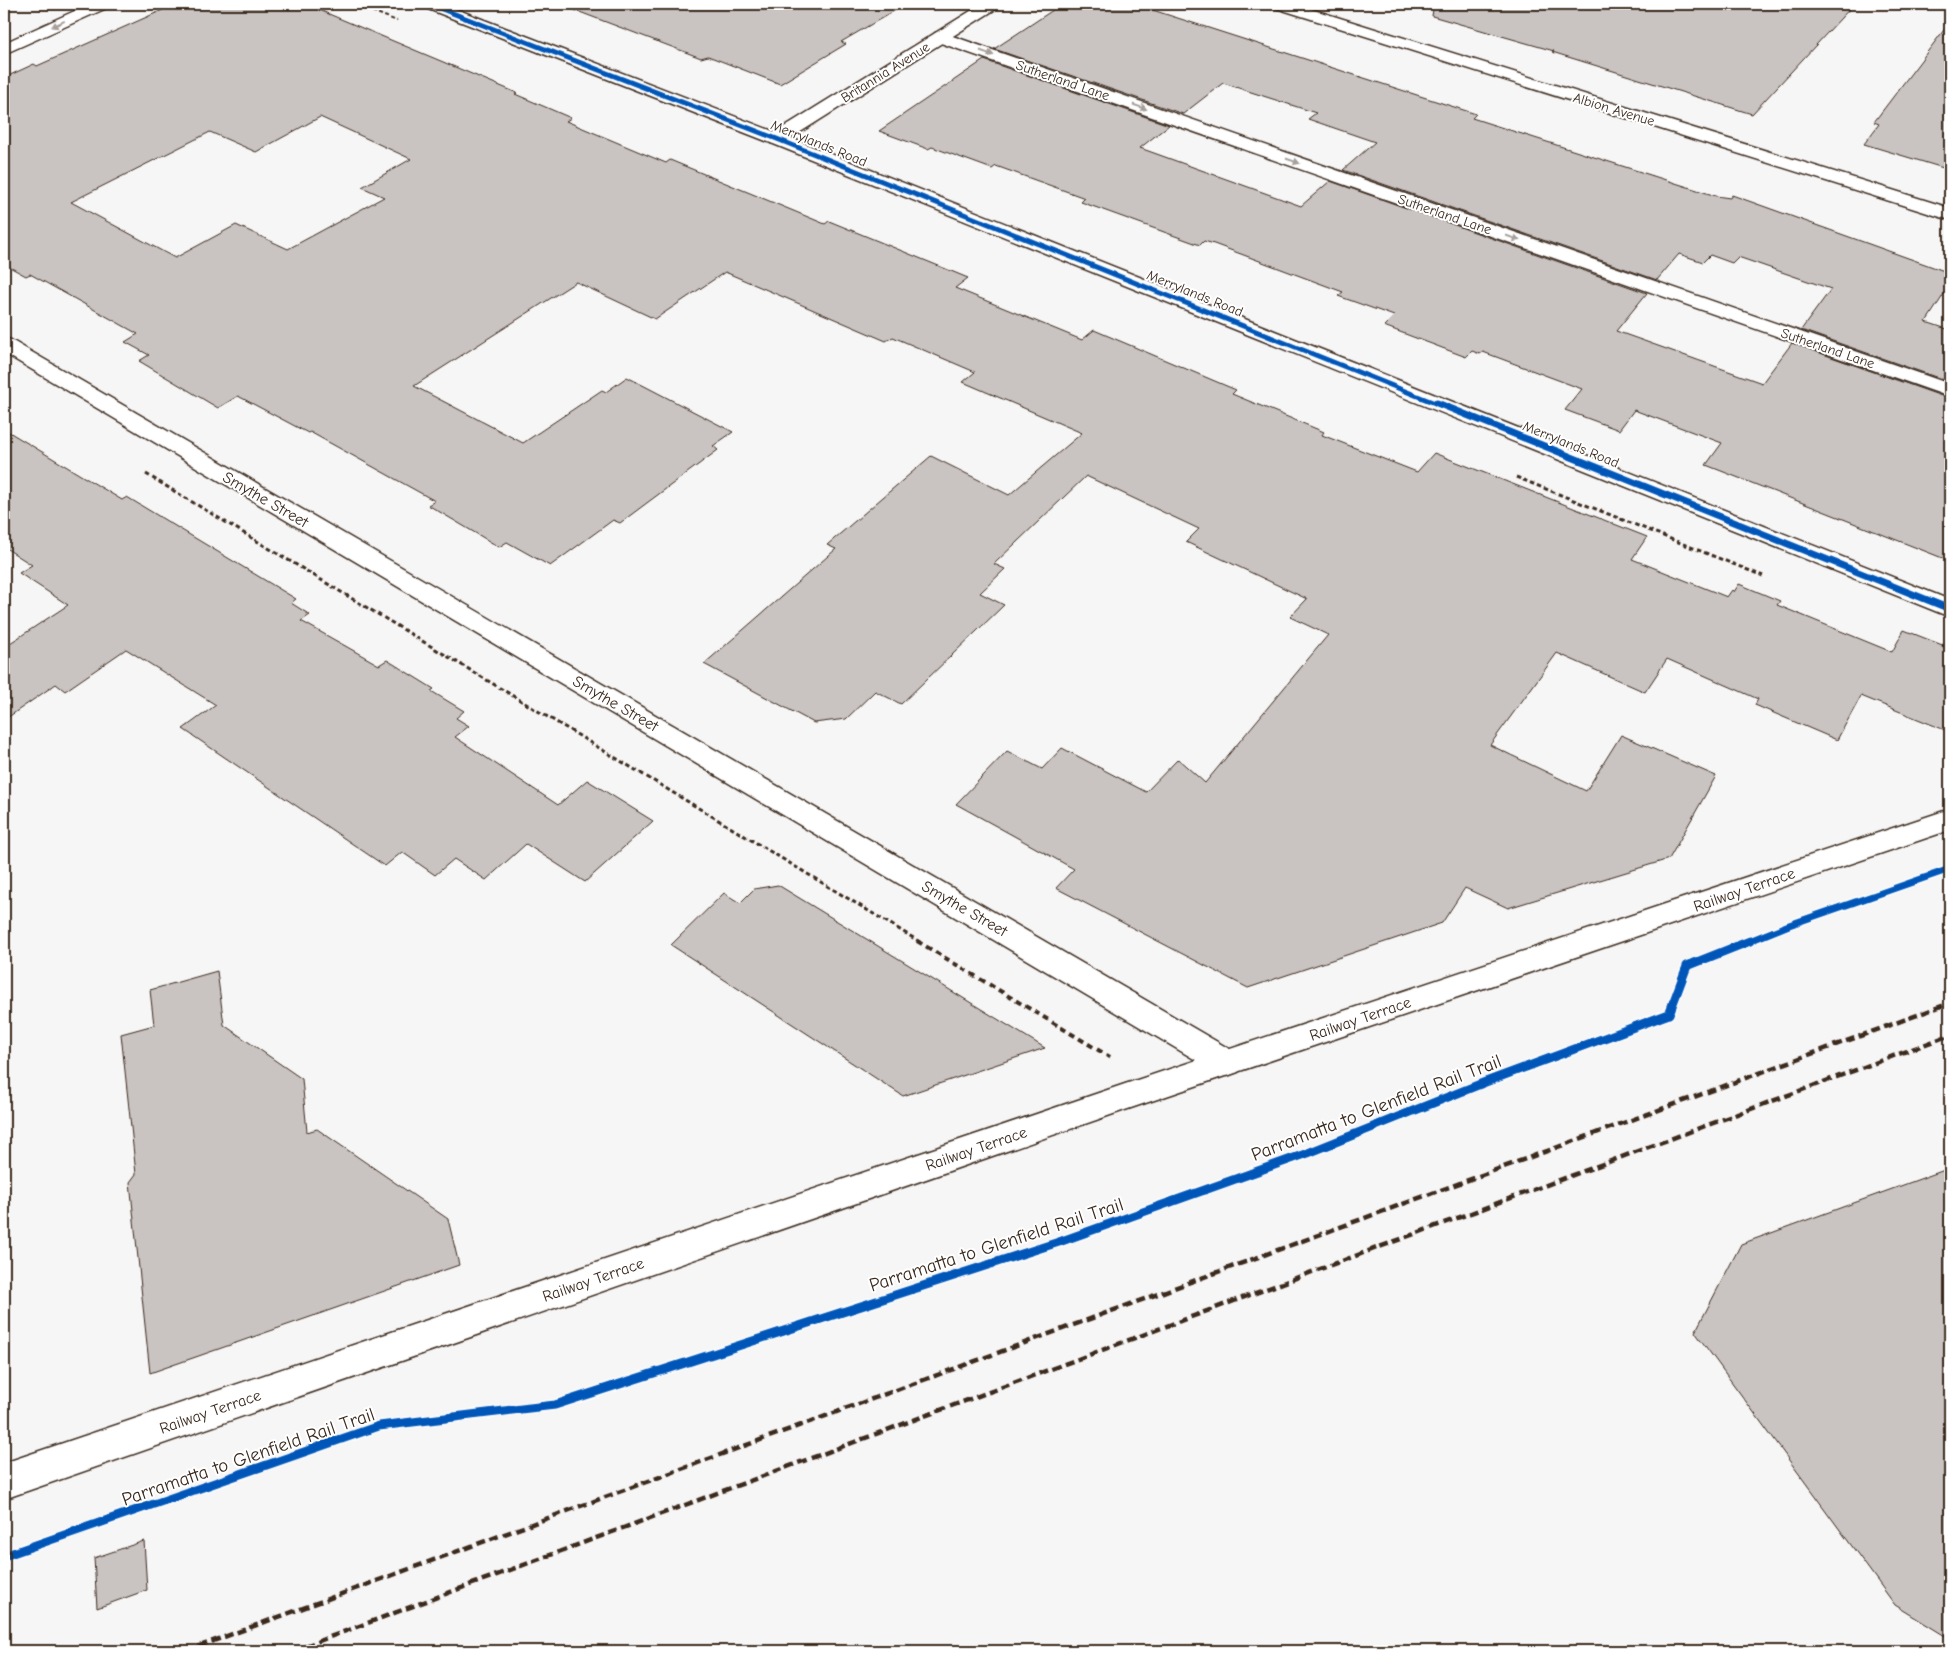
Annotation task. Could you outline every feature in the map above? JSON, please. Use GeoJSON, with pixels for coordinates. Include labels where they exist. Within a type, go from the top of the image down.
{"type":"FeatureCollection","features":[{"type":"Feature","properties":{"kind":"main road"},"geometry":{"type":"LineString","coordinates":[[4,49],[103,4]]}},
{"type":"Feature","properties":{"kind":"main road","name":"Merrylands Road"},"geometry":{"type":"LineString","coordinates":[[429,4],[776,139],[1950,609]]}},
{"type":"Feature","properties":{"kind":"main road","name":"Britannia Avenue"},"geometry":{"type":"LineString","coordinates":[[776,139],[993,4]]}},
{"type":"Feature","properties":{"kind":"main road","name":"Albion Avenue"},"geometry":{"type":"LineString","coordinates":[[1278,4],[1950,214]]}},
{"type":"Feature","properties":{"kind":"main road"},"geometry":{"type":"LineString","coordinates":[[4,32],[21,24]]}},
{"type":"Feature","properties":{"kind":"main road","name":"Sutherland Lane"},"geometry":{"type":"LineString","coordinates":[[941,37],[1950,391]]}},
{"type":"Feature","properties":{"kind":"main road","name":"Smythe Street"},"geometry":{"type":"LineString","coordinates":[[4,344],[1227,1063]]}},
{"type":"Feature","properties":{"kind":"main road","name":"Railway Terrace"},"geometry":{"type":"LineString","coordinates":[[4,1482],[1227,1063],[1950,819]]}},
{"type":"Feature","properties":{"kind":"path"},"geometry":{"type":"LineString","coordinates":[[146,474],[1112,1058]]}},
{"type":"Feature","properties":{"kind":"building"},"geometry":{"type":"Polygon","coordinates":[[[176,4],[305,4],[517,93],[515,94],[571,118],[566,121],[666,163],[670,160],[825,224],[829,221],[968,278],[955,288],[1082,340],[1094,330],[1236,390],[1232,394],[1324,432],[1322,435],[1417,472],[1434,453],[1647,537],[1632,559],[1727,597],[1732,590],[1734,592],[1739,584],[1780,601],[1777,605],[1892,652],[1904,630],[1950,648],[1950,732],[1861,696],[1837,740],[1755,705],[1758,699],[1667,659],[1645,692],[1557,653],[1490,745],[1586,791],[1621,735],[1716,776],[1669,859],[1508,908],[1465,888],[1442,923],[1248,988],[1056,888],[1074,869],[956,804],[1007,751],[1042,769],[1062,748],[1146,792],[1178,759],[1205,783],[1328,635],[1290,617],[1307,599],[1186,542],[1199,529],[1086,476],[994,564],[1005,569],[980,593],[1004,605],[901,704],[875,691],[846,719],[814,723],[704,664],[836,549],[827,545],[931,456],[1009,495],[1082,433],[963,382],[975,372],[893,337],[886,341],[725,272],[655,319],[576,282],[414,386],[523,443],[602,390],[606,392],[627,377],[733,432],[713,446],[718,450],[620,523],[613,520],[550,566],[507,542],[499,547],[428,505],[435,501],[310,432],[308,433],[238,396],[218,408],[139,361],[149,355],[125,342],[138,334],[30,274],[26,276],[4,264],[4,76],[34,64],[37,66],[176,4]],[[320,117],[256,152],[210,132],[71,202],[175,258],[236,225],[288,249],[384,197],[362,187],[411,159],[320,117]]]}},
{"type":"Feature","properties":{"kind":"building"},"geometry":{"type":"Polygon","coordinates":[[[569,4],[906,4],[841,42],[846,44],[780,84],[708,56],[701,58],[569,8],[569,4]]]}},
{"type":"Feature","properties":{"kind":"building"},"geometry":{"type":"Polygon","coordinates":[[[1062,4],[1086,10],[1095,4],[1134,4],[1476,114],[1472,118],[1716,196],[1730,198],[1732,195],[1950,273],[1950,285],[1926,322],[1950,330],[1950,382],[1801,330],[1831,289],[1738,257],[1732,263],[1710,255],[1703,262],[1679,254],[1657,280],[1343,170],[1375,142],[1308,119],[1316,113],[1223,83],[1183,114],[994,49],[1062,4]]]}},
{"type":"Feature","properties":{"kind":"building"},"geometry":{"type":"Polygon","coordinates":[[[1434,4],[1854,4],[1752,114],[1552,52],[1554,51],[1432,16],[1434,4]]]}},
{"type":"Feature","properties":{"kind":"building"},"geometry":{"type":"Polygon","coordinates":[[[1950,22],[1950,170],[1864,144],[1879,124],[1874,122],[1950,22]]]}},
{"type":"Feature","properties":{"kind":"building"},"geometry":{"type":"Polygon","coordinates":[[[984,60],[1169,125],[1140,148],[1301,206],[1330,181],[1647,293],[1616,331],[1762,383],[1792,343],[1950,399],[1950,561],[1706,465],[1722,443],[1634,410],[1619,430],[1565,410],[1582,389],[1483,352],[1480,354],[1472,351],[1466,357],[1384,326],[1394,316],[1338,296],[1343,292],[1214,244],[1204,241],[1200,245],[1081,202],[1085,198],[996,166],[992,169],[932,147],[928,149],[879,131],[984,60]]]}},
{"type":"Feature","properties":{"kind":"building"},"geometry":{"type":"Polygon","coordinates":[[[4,429],[122,500],[127,497],[296,599],[291,603],[310,615],[301,621],[379,665],[387,660],[434,689],[431,691],[464,711],[456,718],[469,726],[455,737],[558,805],[587,780],[653,821],[585,882],[526,844],[486,880],[454,859],[435,875],[402,852],[385,866],[183,729],[216,705],[126,649],[65,691],[56,684],[4,720],[4,647],[68,605],[19,573],[32,565],[4,547],[4,429]]]}},
{"type":"Feature","properties":{"kind":"building"},"geometry":{"type":"Polygon","coordinates":[[[778,885],[1045,1048],[903,1096],[671,945],[724,893],[740,903],[754,889],[778,885]]]}},
{"type":"Feature","properties":{"kind":"building"},"geometry":{"type":"Polygon","coordinates":[[[217,971],[224,1025],[302,1079],[307,1132],[317,1129],[448,1219],[459,1265],[150,1373],[130,1182],[136,1174],[121,1034],[154,1025],[150,990],[217,971]]]}},
{"type":"Feature","properties":{"kind":"building"},"geometry":{"type":"Polygon","coordinates":[[[1950,1168],[1950,1639],[1895,1605],[1695,1332],[1741,1244],[1950,1168]]]}},
{"type":"Feature","properties":{"kind":"building"},"geometry":{"type":"Polygon","coordinates":[[[144,1541],[147,1590],[97,1608],[94,1558],[144,1541]]]}},
{"type":"Feature","properties":{"kind":"railway"},"geometry":{"type":"LineString","coordinates":[[186,1651],[1950,1003]]}},
{"type":"Feature","properties":{"kind":"railway"},"geometry":{"type":"LineString","coordinates":[[292,1651],[1950,1035]]}},
{"type":"Feature","properties":{"kind":"cycle path"},"geometry":{"type":"LineString","coordinates":[[429,4],[777,139],[1950,609]]}},
{"type":"Feature","properties":{"kind":"cycle path","name":"Parramatta to Glenfield Rail Trail"},"geometry":{"type":"LineString","coordinates":[[4,1556],[379,1426],[555,1405],[1059,1242],[1308,1153],[1483,1083],[1669,1014],[1687,966],[1789,925],[1950,869]]}}]}
